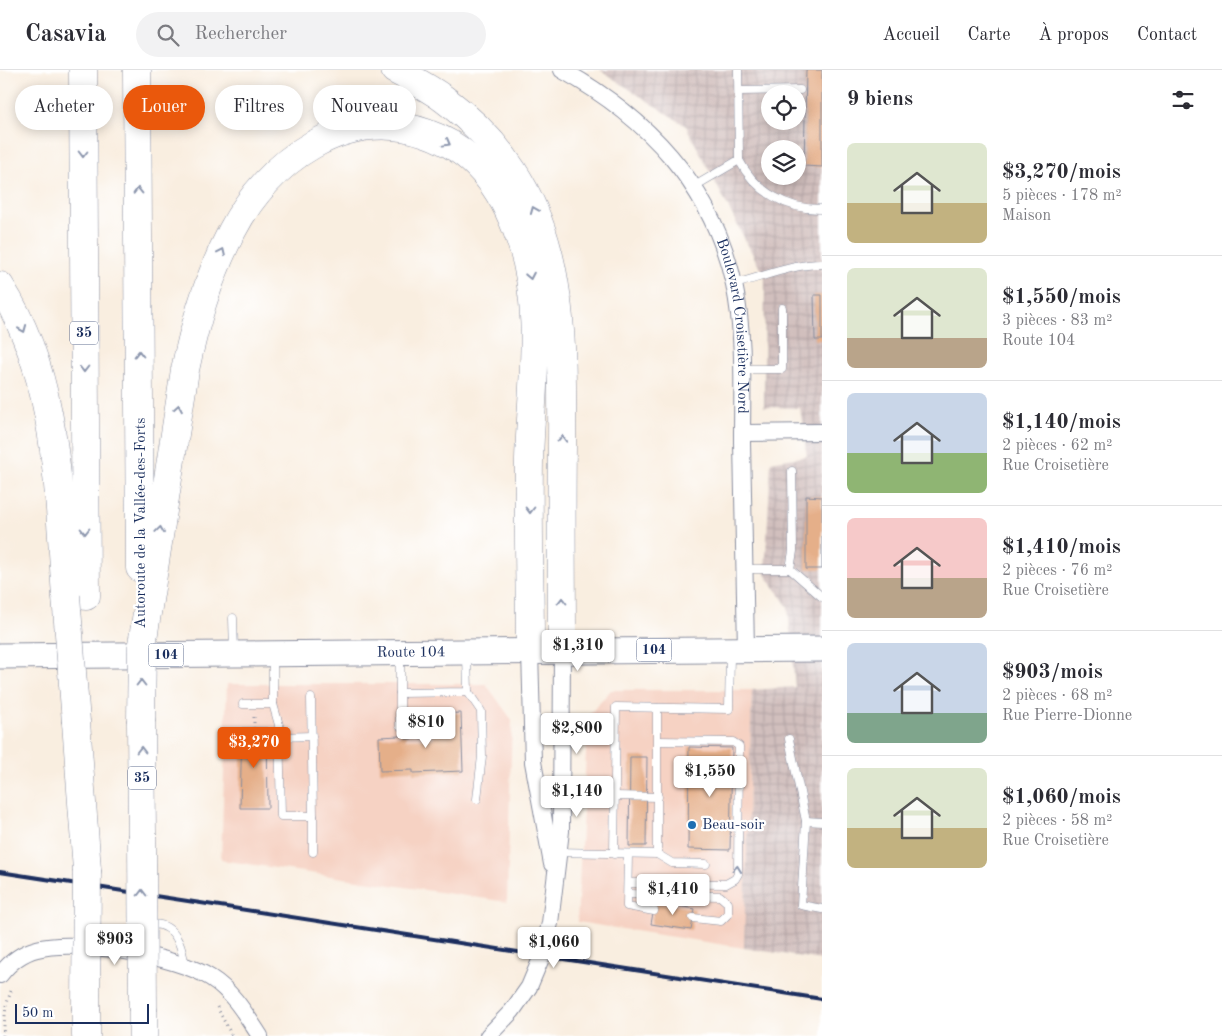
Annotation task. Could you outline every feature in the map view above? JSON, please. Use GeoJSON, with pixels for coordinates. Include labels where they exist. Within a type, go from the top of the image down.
{"type":"FeatureCollection","features":[{"type":"Feature","properties":{"kind":"highway","name":"35"},"geometry":{"type":"LineString","coordinates":[[83,70],[76,596],[87,870],[86,1023]]}},
{"type":"Feature","properties":{"kind":"highway","name":"Autoroute de la Vallée-des-Forts"},"geometry":{"type":"LineString","coordinates":[[137,70],[145,595],[141,722],[143,1024]]}},
{"type":"Feature","properties":{"kind":"highway"},"geometry":{"type":"LineString","coordinates":[[395,70],[444,99],[474,125],[500,152],[529,199],[550,254],[557,288],[561,345],[562,650]]}},
{"type":"Feature","properties":{"kind":"highway"},"geometry":{"type":"LineString","coordinates":[[145,595],[178,406],[194,328],[212,275],[233,229],[269,180],[290,160],[313,143],[337,132],[372,124],[397,126],[434,136],[456,148],[477,164],[495,185],[508,210],[521,240],[529,268],[535,327],[529,461],[530,650]]}},
{"type":"Feature","properties":{"kind":"highway"},"geometry":{"type":"LineString","coordinates":[[0,286],[14,308],[26,335],[47,408],[76,596]]}},
{"type":"Feature","properties":{"kind":"main road","name":"Route 104"},"geometry":{"type":"LineString","coordinates":[[0,656],[822,649]]}},
{"type":"Feature","properties":{"kind":"street","name":"Boulevard Croisetière Nord"},"geometry":{"type":"LineString","coordinates":[[564,70],[608,99],[650,132],[673,158],[693,187],[717,234],[734,284],[742,369],[744,569],[738,650]]}},
{"type":"Feature","properties":{"kind":"street"},"geometry":{"type":"LineString","coordinates":[[742,433],[822,432]]}},
{"type":"Feature","properties":{"kind":"street"},"geometry":{"type":"LineString","coordinates":[[530,650],[533,762],[554,852]]}},
{"type":"Feature","properties":{"kind":"street"},"geometry":{"type":"LineString","coordinates":[[488,1036],[521,999],[536,972],[550,923],[554,852],[561,804],[562,650]]}},
{"type":"Feature","properties":{"kind":"street"},"geometry":{"type":"LineString","coordinates":[[0,975],[18,957],[35,949],[61,945],[103,948],[185,965],[204,974],[225,989],[260,1036]]}},
{"type":"Feature","properties":{"kind":"lane"},"geometry":{"type":"LineString","coordinates":[[738,70],[739,160],[753,181],[770,194],[798,208],[822,209]]}},
{"type":"Feature","properties":{"kind":"lane"},"geometry":{"type":"LineString","coordinates":[[739,91],[761,91]]}},
{"type":"Feature","properties":{"kind":"lane"},"geometry":{"type":"LineString","coordinates":[[693,187],[739,160]]}},
{"type":"Feature","properties":{"kind":"lane"},"geometry":{"type":"LineString","coordinates":[[734,284],[782,270],[810,264],[822,264]]}},
{"type":"Feature","properties":{"kind":"lane"},"geometry":{"type":"LineString","coordinates":[[742,369],[782,368],[782,308]]}},
{"type":"Feature","properties":{"kind":"lane"},"geometry":{"type":"LineString","coordinates":[[790,569],[793,551],[792,471]]}},
{"type":"Feature","properties":{"kind":"lane"},"geometry":{"type":"LineString","coordinates":[[744,569],[790,569],[822,597]]}},
{"type":"Feature","properties":{"kind":"lane"},"geometry":{"type":"LineString","coordinates":[[233,618],[234,654]]}},
{"type":"Feature","properties":{"kind":"lane"},"geometry":{"type":"LineString","coordinates":[[614,854],[616,707],[729,709],[738,650]]}},
{"type":"Feature","properties":{"kind":"lane"},"geometry":{"type":"LineString","coordinates":[[400,652],[400,726],[432,726]]}},
{"type":"Feature","properties":{"kind":"lane"},"geometry":{"type":"LineString","coordinates":[[467,652],[468,692],[480,711],[482,756],[477,799]]}},
{"type":"Feature","properties":{"kind":"lane"},"geometry":{"type":"LineString","coordinates":[[273,654],[273,704],[279,725],[280,737],[280,816],[313,816]]}},
{"type":"Feature","properties":{"kind":"lane"},"geometry":{"type":"LineString","coordinates":[[400,693],[468,692]]}},
{"type":"Feature","properties":{"kind":"lane"},"geometry":{"type":"LineString","coordinates":[[311,698],[313,852]]}},
{"type":"Feature","properties":{"kind":"lane"},"geometry":{"type":"LineString","coordinates":[[243,704],[273,704]]}},
{"type":"Feature","properties":{"kind":"lane"},"geometry":{"type":"LineString","coordinates":[[657,708],[657,854]]}},
{"type":"Feature","properties":{"kind":"lane"},"geometry":{"type":"LineString","coordinates":[[280,737],[312,736]]}},
{"type":"Feature","properties":{"kind":"lane"},"geometry":{"type":"LineString","coordinates":[[789,739],[806,821],[801,905],[822,909]]}},
{"type":"Feature","properties":{"kind":"lane"},"geometry":{"type":"LineString","coordinates":[[628,883],[726,884],[735,879],[738,874],[739,746],[733,742],[658,741]]}},
{"type":"Feature","properties":{"kind":"lane"},"geometry":{"type":"LineString","coordinates":[[615,796],[658,797]]}},
{"type":"Feature","properties":{"kind":"lane"},"geometry":{"type":"LineString","coordinates":[[806,821],[822,822]]}},
{"type":"Feature","properties":{"kind":"lane"},"geometry":{"type":"LineString","coordinates":[[554,852],[657,854],[672,863],[706,864]]}},
{"type":"Feature","properties":{"kind":"lane"},"geometry":{"type":"LineString","coordinates":[[628,854],[627,906],[654,911]]}},
{"type":"Feature","properties":{"kind":"lane"},"geometry":{"type":"LineString","coordinates":[[628,894],[720,896],[728,903],[728,914],[721,921],[693,918]]}},
{"type":"Feature","properties":{"kind":"lane"},"geometry":{"type":"LineString","coordinates":[[103,948],[133,928],[144,925],[164,927],[177,937],[185,965]]}},
{"type":"Feature","properties":{"kind":"path"},"geometry":{"type":"LineString","coordinates":[[3,1036],[6,1006],[13,985]]}},
{"type":"Feature","properties":{"kind":"path"},"geometry":{"type":"LineString","coordinates":[[214,1002],[232,1036]]}},
{"type":"Feature","properties":{"kind":"shaded area"},"geometry":{"type":"Polygon","coordinates":[[[600,70],[822,70],[822,960],[744,948],[752,690],[795,687],[788,607],[765,574],[771,462],[807,456],[800,408],[764,407],[765,278],[686,126],[600,70]]]}},
{"type":"Feature","properties":{"kind":"shaded area"},"geometry":{"type":"Polygon","coordinates":[[[227,684],[486,684],[512,720],[507,902],[221,860],[227,684]]]}},
{"type":"Feature","properties":{"kind":"shaded area"},"geometry":{"type":"Polygon","coordinates":[[[611,690],[752,690],[744,948],[577,922],[588,716],[611,690]]]}},
{"type":"Feature","properties":{"kind":"building"},"geometry":{"type":"Polygon","coordinates":[[[806,70],[822,70],[822,167],[806,166],[806,70]]]}},
{"type":"Feature","properties":{"kind":"building"},"geometry":{"type":"Polygon","coordinates":[[[814,295],[822,295],[822,340],[815,340],[814,295]]]}},
{"type":"Feature","properties":{"kind":"building"},"geometry":{"type":"Polygon","coordinates":[[[806,496],[822,497],[822,569],[806,569],[806,496]]]}},
{"type":"Feature","properties":{"kind":"building"},"geometry":{"type":"Polygon","coordinates":[[[461,713],[463,771],[413,773],[413,770],[380,771],[379,737],[406,734],[406,739],[433,738],[432,714],[461,713]]]}},
{"type":"Feature","properties":{"kind":"building"},"geometry":{"type":"Polygon","coordinates":[[[242,728],[267,728],[268,808],[240,808],[242,728]]]}},
{"type":"Feature","properties":{"kind":"building"},"geometry":{"type":"Polygon","coordinates":[[[689,747],[732,748],[730,850],[688,849],[689,747]]]}},
{"type":"Feature","properties":{"kind":"building"},"geometry":{"type":"Polygon","coordinates":[[[630,757],[647,757],[646,846],[629,846],[630,757]]]}},
{"type":"Feature","properties":{"kind":"building"},"geometry":{"type":"Polygon","coordinates":[[[655,902],[695,909],[691,930],[651,924],[655,902]]]}},
{"type":"Feature","properties":{"kind":"railway"},"geometry":{"type":"LineString","coordinates":[[0,872],[822,999]]}},
{"type":"Feature","properties":{"kind":"place","name":"Beau-soir"},"geometry":{"type":"Point","coordinates":[692,825]}}]}
